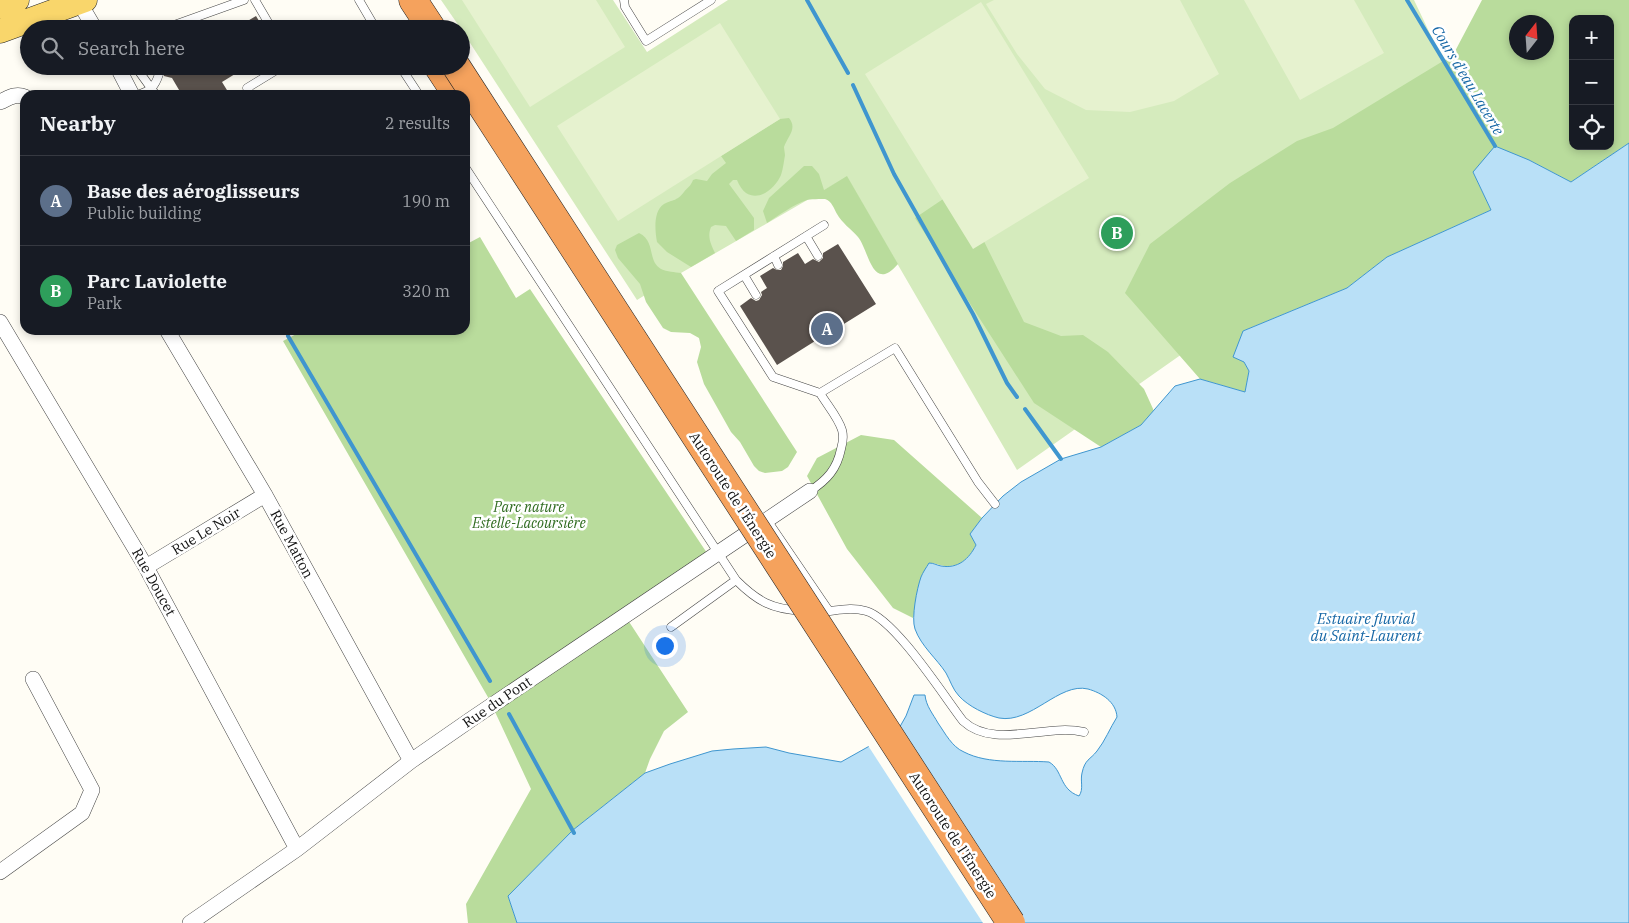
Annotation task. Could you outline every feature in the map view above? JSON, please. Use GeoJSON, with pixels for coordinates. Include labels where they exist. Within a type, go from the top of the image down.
{"type":"FeatureCollection","features":[{"type":"Feature","properties":{"kind":"highway"},"geometry":{"type":"LineString","coordinates":[[396,0],[408,20]]}},
{"type":"Feature","properties":{"kind":"highway"},"geometry":{"type":"LineString","coordinates":[[413,0],[426,20]]}},
{"type":"Feature","properties":{"kind":"highway"},"geometry":{"type":"LineString","coordinates":[[444,75],[454,90]]}},
{"type":"Feature","properties":{"kind":"highway","name":"Autoroute de l'Énergie"},"geometry":{"type":"LineString","coordinates":[[462,75],[1010,923]]}},
{"type":"Feature","properties":{"kind":"highway","name":"Autoroute de l'Énergie"},"geometry":{"type":"LineString","coordinates":[[470,115],[993,923]]}},
{"type":"Feature","properties":{"kind":"main road"},"geometry":{"type":"LineString","coordinates":[[0,6],[17,0]]}},
{"type":"Feature","properties":{"kind":"main road"},"geometry":{"type":"LineString","coordinates":[[30,20],[82,1]]}},
{"type":"Feature","properties":{"kind":"main road"},"geometry":{"type":"LineString","coordinates":[[0,31],[20,24]]}},
{"type":"Feature","properties":{"kind":"street"},"geometry":{"type":"LineString","coordinates":[[82,1],[92,20]]}},
{"type":"Feature","properties":{"kind":"street"},"geometry":{"type":"LineString","coordinates":[[122,75],[129,90]]}},
{"type":"Feature","properties":{"kind":"street"},"geometry":{"type":"LineString","coordinates":[[0,102],[13,96],[20,95]]}},
{"type":"Feature","properties":{"kind":"street","name":"Rue Doucet"},"geometry":{"type":"LineString","coordinates":[[0,322],[146,567],[297,849]]}},
{"type":"Feature","properties":{"kind":"street","name":"Rue Matton"},"geometry":{"type":"LineString","coordinates":[[171,335],[266,495],[411,761]]}},
{"type":"Feature","properties":{"kind":"street","name":"Rue du Pont"},"geometry":{"type":"LineString","coordinates":[[190,923],[297,849],[411,761],[541,671],[810,491]]}},
{"type":"Feature","properties":{"kind":"street","name":"Rue Le Noir"},"geometry":{"type":"LineString","coordinates":[[146,567],[266,495]]}},
{"type":"Feature","properties":{"kind":"street"},"geometry":{"type":"LineString","coordinates":[[0,872],[82,813],[92,790],[33,679]]}},
{"type":"Feature","properties":{"kind":"lane"},"geometry":{"type":"LineString","coordinates":[[189,20],[244,0]]}},
{"type":"Feature","properties":{"kind":"lane"},"geometry":{"type":"LineString","coordinates":[[255,0],[267,20]]}},
{"type":"Feature","properties":{"kind":"lane"},"geometry":{"type":"LineString","coordinates":[[358,0],[370,20]]}},
{"type":"Feature","properties":{"kind":"lane"},"geometry":{"type":"LineString","coordinates":[[624,0],[625,7],[646,41],[711,0]]}},
{"type":"Feature","properties":{"kind":"lane"},"geometry":{"type":"LineString","coordinates":[[140,75],[152,90]]}},
{"type":"Feature","properties":{"kind":"lane"},"geometry":{"type":"LineString","coordinates":[[154,90],[158,75]]}},
{"type":"Feature","properties":{"kind":"lane"},"geometry":{"type":"LineString","coordinates":[[248,90],[247,88],[269,75]]}},
{"type":"Feature","properties":{"kind":"lane"},"geometry":{"type":"LineString","coordinates":[[406,75],[415,90]]}},
{"type":"Feature","properties":{"kind":"lane"},"geometry":{"type":"LineString","coordinates":[[470,174],[718,554],[736,580],[747,591],[760,600],[781,610],[805,612],[848,609],[868,611],[886,623],[914,654],[963,721],[973,729],[985,733],[1007,734],[1067,730],[1084,732]]}},
{"type":"Feature","properties":{"kind":"lane"},"geometry":{"type":"LineString","coordinates":[[810,491],[831,475],[839,460],[843,440],[841,427],[820,393],[773,376],[718,291],[824,225]]}},
{"type":"Feature","properties":{"kind":"lane"},"geometry":{"type":"LineString","coordinates":[[806,236],[818,256]]}},
{"type":"Feature","properties":{"kind":"lane"},"geometry":{"type":"LineString","coordinates":[[774,256],[778,265]]}},
{"type":"Feature","properties":{"kind":"lane"},"geometry":{"type":"LineString","coordinates":[[744,275],[756,295]]}},
{"type":"Feature","properties":{"kind":"lane"},"geometry":{"type":"LineString","coordinates":[[820,393],[895,348],[978,482],[995,504]]}},
{"type":"Feature","properties":{"kind":"lane"},"geometry":{"type":"LineString","coordinates":[[768,520],[829,611]]}},
{"type":"Feature","properties":{"kind":"lane"},"geometry":{"type":"LineString","coordinates":[[671,627],[736,580]]}},
{"type":"Feature","properties":{"kind":"green space"},"geometry":{"type":"Polygon","coordinates":[[[441,0],[613,0],[647,52],[728,0],[1414,0],[1482,143],[1017,470],[847,177],[637,300],[470,43],[470,20],[455,20],[441,0]]]}},
{"type":"Feature","properties":{"kind":"green space"},"geometry":{"type":"Polygon","coordinates":[[[462,0],[596,0],[625,47],[530,107],[462,0]]]}},
{"type":"Feature","properties":{"kind":"green space"},"geometry":{"type":"Polygon","coordinates":[[[994,0],[1180,0],[1219,74],[1174,101],[1130,112],[1086,110],[1045,89],[1017,54],[986,4],[994,0]]]}},
{"type":"Feature","properties":{"kind":"green space"},"geometry":{"type":"Polygon","coordinates":[[[1244,0],[1354,0],[1384,53],[1300,100],[1244,0]]]}},
{"type":"Feature","properties":{"kind":"green space"},"geometry":{"type":"Polygon","coordinates":[[[1482,0],[1629,0],[1629,143],[1571,182],[1529,160],[1473,172],[1491,210],[1387,257],[1347,288],[1243,331],[1244,362],[1249,371],[1245,392],[1200,379],[1125,293],[1150,244],[1230,183],[1297,141],[1333,128],[1453,55],[1482,0]]]}},
{"type":"Feature","properties":{"kind":"green space"},"geometry":{"type":"Polygon","coordinates":[[[981,2],[1089,178],[973,249],[865,74],[981,2]]]}},
{"type":"Feature","properties":{"kind":"green space"},"geometry":{"type":"Polygon","coordinates":[[[720,23],[780,119],[618,221],[557,126],[720,23]]]}},
{"type":"Feature","properties":{"kind":"green space"},"geometry":{"type":"Polygon","coordinates":[[[789,118],[792,129],[784,147],[785,155],[779,180],[767,192],[757,196],[746,193],[737,180],[733,180],[729,184],[754,218],[754,230],[736,241],[726,226],[715,225],[711,227],[709,237],[715,253],[691,267],[667,252],[657,242],[656,237],[656,216],[660,207],[679,197],[693,180],[707,181],[712,174],[726,163],[721,156],[780,119],[789,118]]]}},
{"type":"Feature","properties":{"kind":"green space"},"geometry":{"type":"Polygon","coordinates":[[[804,166],[812,166],[819,174],[824,190],[847,176],[898,264],[889,272],[882,274],[872,267],[858,237],[841,220],[831,203],[825,199],[802,202],[767,223],[763,211],[769,198],[804,166]]]}},
{"type":"Feature","properties":{"kind":"green space"},"geometry":{"type":"Polygon","coordinates":[[[955,191],[967,207],[1024,322],[1061,336],[1083,335],[1108,352],[1144,389],[1154,411],[1141,425],[1101,447],[1034,403],[915,218],[955,191]]]}},
{"type":"Feature","properties":{"kind":"green space"},"geometry":{"type":"Polygon","coordinates":[[[639,233],[648,241],[654,261],[661,269],[681,273],[797,452],[788,467],[782,471],[765,473],[759,471],[754,466],[740,442],[731,432],[704,384],[697,362],[701,347],[699,338],[690,333],[671,332],[663,328],[646,302],[640,284],[618,258],[615,250],[617,245],[639,233]]]}},
{"type":"Feature","properties":{"kind":"green space","name":"Parc nature Estelle-Lacoursière"},"geometry":{"type":"Polygon","coordinates":[[[480,237],[516,298],[530,289],[707,553],[622,611],[688,712],[664,731],[645,773],[573,830],[508,896],[517,923],[468,923],[466,904],[531,789],[489,699],[283,341],[294,335],[470,335],[470,242],[480,237]]]}},
{"type":"Feature","properties":{"kind":"green space"},"geometry":{"type":"Polygon","coordinates":[[[861,435],[894,440],[982,518],[970,534],[976,545],[964,561],[953,566],[933,563],[922,575],[913,618],[893,608],[847,549],[807,476],[817,458],[861,435]]]}},
{"type":"Feature","properties":{"kind":"water","name":"Estuaire fluvial du Saint-Laurent"},"geometry":{"type":"Polygon","coordinates":[[[1629,143],[1629,923],[517,923],[508,896],[573,830],[645,773],[712,751],[766,747],[841,762],[898,730],[914,695],[925,695],[928,706],[938,723],[949,739],[960,750],[984,759],[1049,762],[1057,770],[1068,789],[1079,796],[1083,768],[1100,747],[1117,717],[1114,707],[1098,693],[1088,689],[1077,688],[1066,691],[1034,710],[1011,718],[994,717],[977,710],[963,700],[953,688],[946,673],[921,641],[915,629],[914,611],[916,595],[921,577],[929,563],[947,567],[962,562],[970,555],[976,545],[970,534],[1003,496],[1021,482],[1061,459],[1101,447],[1141,425],[1175,386],[1200,379],[1245,392],[1249,371],[1244,362],[1233,357],[1243,331],[1347,288],[1387,257],[1491,210],[1473,172],[1495,146],[1529,160],[1571,182],[1629,143]]]}},
{"type":"Feature","properties":{"kind":"pier"},"geometry":{"type":"Polygon","coordinates":[[[894,729],[1020,923],[983,923],[867,744],[894,729]]]}},
{"type":"Feature","properties":{"kind":"building"},"geometry":{"type":"Polygon","coordinates":[[[256,16],[258,20],[249,20],[256,16]]]}},
{"type":"Feature","properties":{"kind":"building"},"geometry":{"type":"Polygon","coordinates":[[[233,75],[222,82],[227,90],[179,90],[172,78],[164,76],[233,75]]]}},
{"type":"Feature","properties":{"kind":"building"},"geometry":{"type":"Polygon","coordinates":[[[838,244],[876,304],[839,327],[843,334],[831,331],[777,365],[740,306],[751,298],[756,301],[759,300],[762,295],[761,292],[767,288],[760,276],[773,268],[781,270],[783,262],[798,253],[805,264],[813,259],[819,262],[823,258],[823,253],[838,244]]]}},
{"type":"Feature","properties":{"kind":"waterway"},"geometry":{"type":"LineString","coordinates":[[807,0],[848,73]]}},
{"type":"Feature","properties":{"kind":"waterway","name":"Cours d'eau Lacerte"},"geometry":{"type":"LineString","coordinates":[[1407,0],[1495,146]]}},
{"type":"Feature","properties":{"kind":"waterway"},"geometry":{"type":"LineString","coordinates":[[853,85],[894,174],[973,314],[1007,383],[1017,397]]}},
{"type":"Feature","properties":{"kind":"waterway"},"geometry":{"type":"LineString","coordinates":[[288,336],[490,681]]}},
{"type":"Feature","properties":{"kind":"waterway"},"geometry":{"type":"LineString","coordinates":[[1025,409],[1061,459]]}},
{"type":"Feature","properties":{"kind":"waterway"},"geometry":{"type":"LineString","coordinates":[[509,714],[574,833]]}},
{"type":"Feature","properties":{"kind":"place","name":"Parc Laviolette"},"geometry":{"type":"Point","coordinates":[1117,233]}},
{"type":"Feature","properties":{"kind":"place","name":"Base des aéroglisseurs"},"geometry":{"type":"Point","coordinates":[827,329]}}]}
